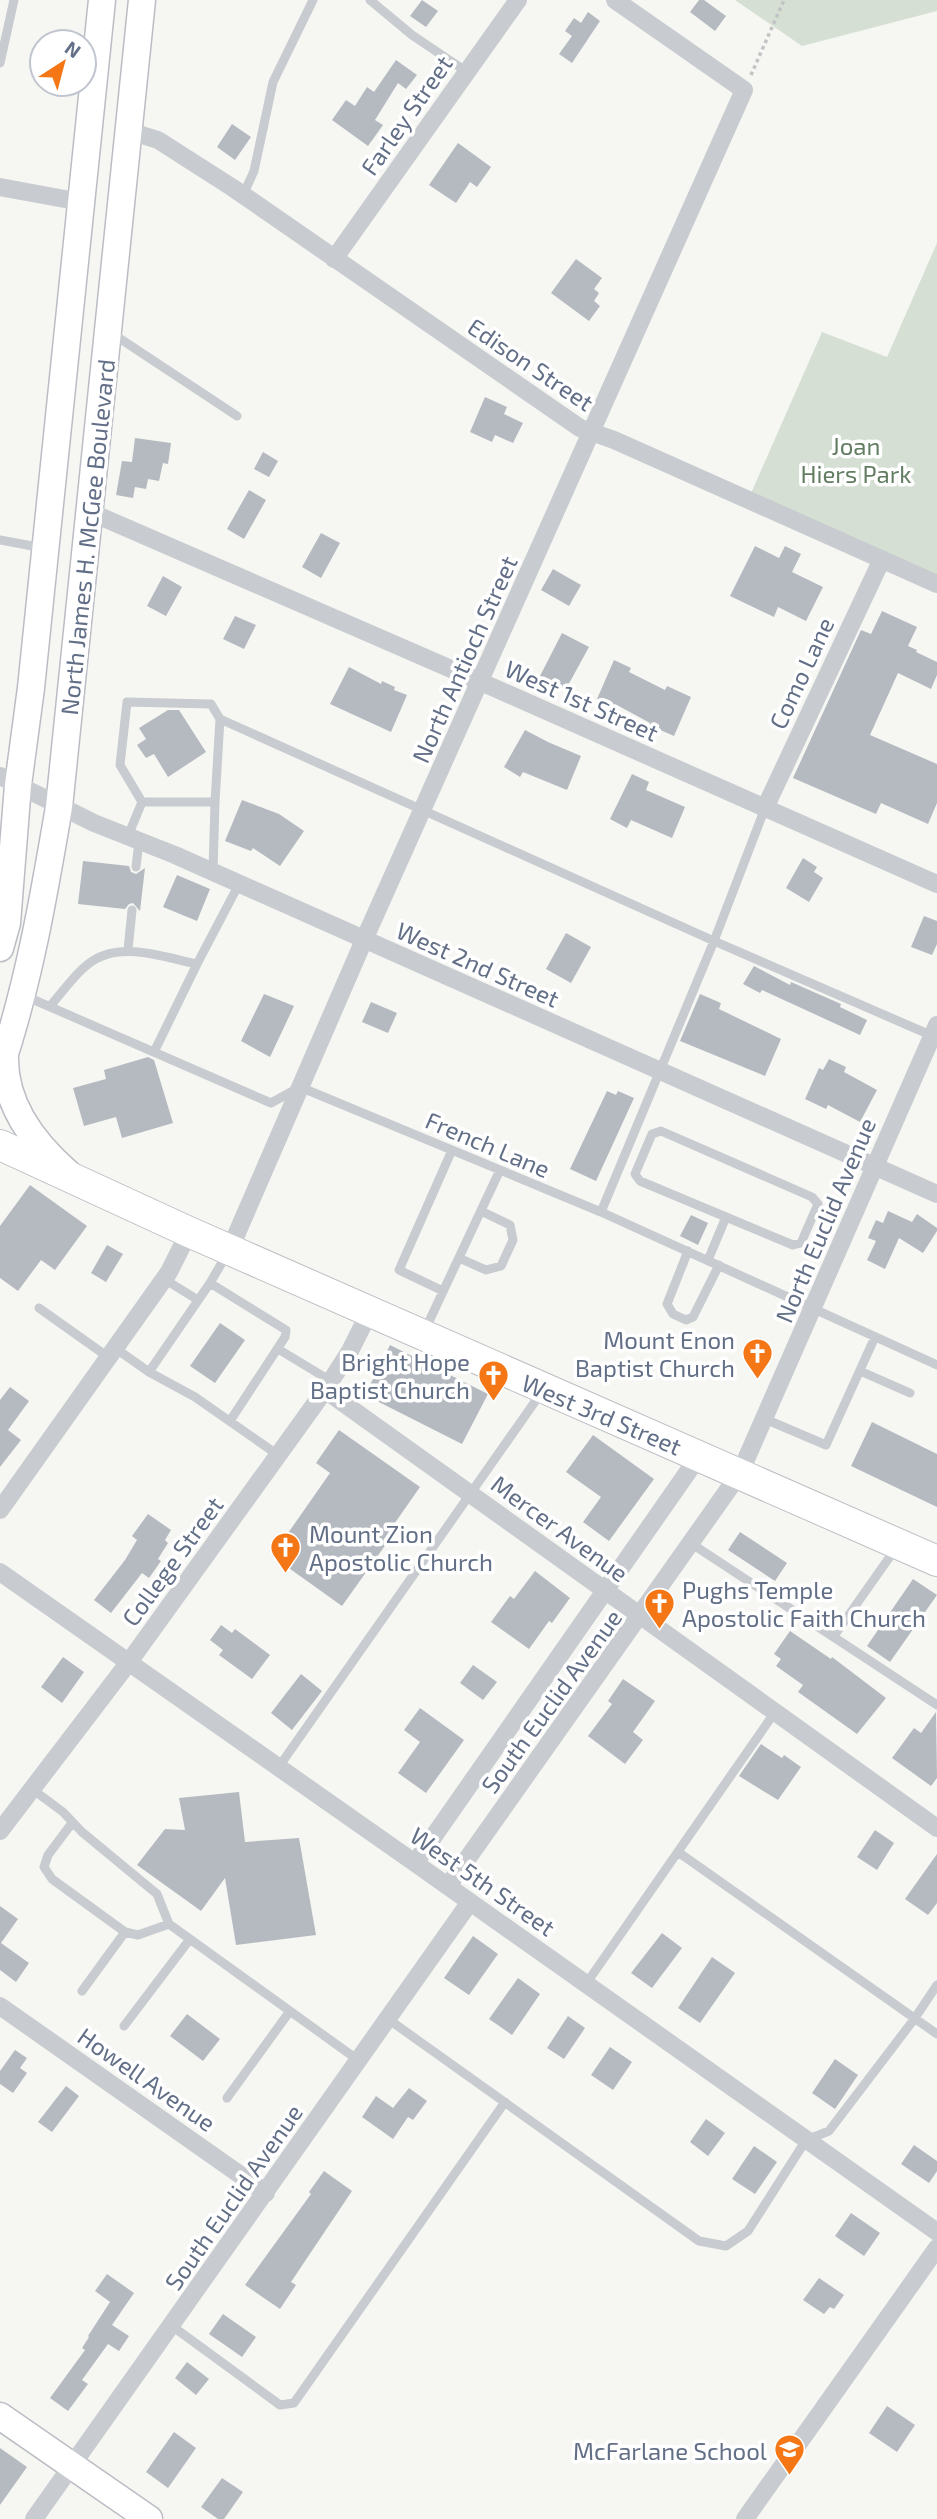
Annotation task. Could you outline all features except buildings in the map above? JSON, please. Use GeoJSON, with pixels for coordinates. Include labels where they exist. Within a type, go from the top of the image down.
{"type":"FeatureCollection","features":[{"type":"Feature","properties":{"kind":"main road","name":"North James H. McGee Boulevard"},"geometry":{"type":"LineString","coordinates":[[0,948],[7,923],[9,780],[45,549],[102,0]]}},
{"type":"Feature","properties":{"kind":"main road","name":"North James H. McGee Boulevard"},"geometry":{"type":"LineString","coordinates":[[2,1062],[38,927],[59,807],[142,0]]}},
{"type":"Feature","properties":{"kind":"main road"},"geometry":{"type":"LineString","coordinates":[[2,1062],[12,1102],[34,1137],[76,1180]]}},
{"type":"Feature","properties":{"kind":"main road","name":"West 3rd Street"},"geometry":{"type":"LineString","coordinates":[[0,1145],[544,1389],[937,1561]]}},
{"type":"Feature","properties":{"kind":"main road"},"geometry":{"type":"LineString","coordinates":[[0,2416],[149,2519]]}},
{"type":"Feature","properties":{"kind":"street","name":"Farley Street"},"geometry":{"type":"LineString","coordinates":[[334,259],[517,0]]}},
{"type":"Feature","properties":{"kind":"street"},"geometry":{"type":"LineString","coordinates":[[615,0],[744,90]]}},
{"type":"Feature","properties":{"kind":"street","name":"North Antioch Street"},"geometry":{"type":"LineString","coordinates":[[230,1249],[364,940],[744,90]]}},
{"type":"Feature","properties":{"kind":"street","name":"Edison Street"},"geometry":{"type":"LineString","coordinates":[[129,131],[158,140],[243,195],[580,428],[614,440],[937,584]]}},
{"type":"Feature","properties":{"kind":"street"},"geometry":{"type":"LineString","coordinates":[[0,187],[81,202]]}},
{"type":"Feature","properties":{"kind":"street","name":"West 1st Street"},"geometry":{"type":"LineString","coordinates":[[90,512],[937,884]]}},
{"type":"Feature","properties":{"kind":"street","name":"Como Lane"},"geometry":{"type":"LineString","coordinates":[[765,808],[882,559]]}},
{"type":"Feature","properties":{"kind":"street","name":"West 2nd Street"},"geometry":{"type":"LineString","coordinates":[[9,780],[59,807],[213,872],[937,1194]]}},
{"type":"Feature","properties":{"kind":"street","name":"North Euclid Avenue"},"geometry":{"type":"LineString","coordinates":[[740,1474],[935,1033]]}},
{"type":"Feature","properties":{"kind":"street"},"geometry":{"type":"LineString","coordinates":[[0,1510],[164,1279],[189,1231]]}},
{"type":"Feature","properties":{"kind":"street","name":"College Street"},"geometry":{"type":"LineString","coordinates":[[0,1831],[129,1662],[328,1386],[351,1351],[370,1311]]}},
{"type":"Feature","properties":{"kind":"street","name":"Mercer Avenue"},"geometry":{"type":"LineString","coordinates":[[328,1386],[471,1493],[937,1828]]}},
{"type":"Feature","properties":{"kind":"street","name":"South Euclid Avenue"},"geometry":{"type":"LineString","coordinates":[[415,1863],[699,1456]]}},
{"type":"Feature","properties":{"kind":"street","name":"South Euclid Avenue"},"geometry":{"type":"LineString","coordinates":[[448,1886],[740,1474]]}},
{"type":"Feature","properties":{"kind":"street","name":"West 5th Street"},"geometry":{"type":"LineString","coordinates":[[0,1572],[937,2232]]}},
{"type":"Feature","properties":{"kind":"street","name":"South Euclid Avenue"},"geometry":{"type":"LineString","coordinates":[[34,2519],[470,1902]]}},
{"type":"Feature","properties":{"kind":"street","name":"Howell Avenue"},"geometry":{"type":"LineString","coordinates":[[0,2006],[266,2193]]}},
{"type":"Feature","properties":{"kind":"street"},"geometry":{"type":"LineString","coordinates":[[744,2519],[937,2248]]}},
{"type":"Feature","properties":{"kind":"lane"},"geometry":{"type":"LineString","coordinates":[[0,63],[14,0]]}},
{"type":"Feature","properties":{"kind":"lane"},"geometry":{"type":"LineString","coordinates":[[243,195],[254,171],[274,82],[313,0]]}},
{"type":"Feature","properties":{"kind":"lane"},"geometry":{"type":"LineString","coordinates":[[370,0],[412,35],[467,72]]}},
{"type":"Feature","properties":{"kind":"lane"},"geometry":{"type":"LineString","coordinates":[[108,331],[237,416]]}},
{"type":"Feature","properties":{"kind":"lane"},"geometry":{"type":"LineString","coordinates":[[0,540],[45,549]]}},
{"type":"Feature","properties":{"kind":"lane"},"geometry":{"type":"LineString","coordinates":[[136,867],[133,839],[142,802],[120,765],[127,702],[211,704],[220,719],[213,872]]}},
{"type":"Feature","properties":{"kind":"lane"},"geometry":{"type":"LineString","coordinates":[[220,719],[714,941],[935,1033]]}},
{"type":"Feature","properties":{"kind":"lane"},"geometry":{"type":"LineString","coordinates":[[142,802],[215,802]]}},
{"type":"Feature","properties":{"kind":"lane"},"geometry":{"type":"LineString","coordinates":[[601,1212],[661,1072],[765,808]]}},
{"type":"Feature","properties":{"kind":"lane"},"geometry":{"type":"LineString","coordinates":[[154,1052],[239,884]]}},
{"type":"Feature","properties":{"kind":"lane"},"geometry":{"type":"LineString","coordinates":[[128,950],[132,910]]}},
{"type":"Feature","properties":{"kind":"lane"},"geometry":{"type":"LineString","coordinates":[[50,1006],[88,964],[107,953],[128,950],[197,964]]}},
{"type":"Feature","properties":{"kind":"lane"},"geometry":{"type":"LineString","coordinates":[[22,995],[271,1103],[300,1087]]}},
{"type":"Feature","properties":{"kind":"lane","name":"French Lane"},"geometry":{"type":"LineString","coordinates":[[300,1087],[601,1212],[937,1365]]}},
{"type":"Feature","properties":{"kind":"lane"},"geometry":{"type":"LineString","coordinates":[[661,1131],[812,1198],[818,1204],[801,1243],[793,1245],[726,1217],[640,1181],[635,1174],[652,1134],[661,1131]]}},
{"type":"Feature","properties":{"kind":"lane"},"geometry":{"type":"LineString","coordinates":[[443,1291],[399,1270],[452,1150]]}},
{"type":"Feature","properties":{"kind":"lane"},"geometry":{"type":"LineString","coordinates":[[423,1335],[500,1170]]}},
{"type":"Feature","properties":{"kind":"lane"},"geometry":{"type":"LineString","coordinates":[[459,1258],[486,1270],[501,1266],[513,1240],[510,1225],[481,1211]]}},
{"type":"Feature","properties":{"kind":"lane"},"geometry":{"type":"LineString","coordinates":[[708,1260],[726,1217]]}},
{"type":"Feature","properties":{"kind":"lane"},"geometry":{"type":"LineString","coordinates":[[149,1372],[230,1249]]}},
{"type":"Feature","properties":{"kind":"lane"},"geometry":{"type":"LineString","coordinates":[[688,1251],[667,1304],[673,1314],[686,1320],[693,1317],[719,1265]]}},
{"type":"Feature","properties":{"kind":"lane"},"geometry":{"type":"LineString","coordinates":[[164,1279],[198,1300]]}},
{"type":"Feature","properties":{"kind":"lane"},"geometry":{"type":"LineString","coordinates":[[210,1283],[286,1330],[278,1349],[230,1421]]}},
{"type":"Feature","properties":{"kind":"lane"},"geometry":{"type":"LineString","coordinates":[[38,1308],[111,1353],[195,1397],[278,1455]]}},
{"type":"Feature","properties":{"kind":"lane"},"geometry":{"type":"LineString","coordinates":[[765,1419],[826,1445],[876,1337]]}},
{"type":"Feature","properties":{"kind":"lane"},"geometry":{"type":"LineString","coordinates":[[278,1349],[328,1386]]}},
{"type":"Feature","properties":{"kind":"lane"},"geometry":{"type":"LineString","coordinates":[[860,1371],[910,1394]]}},
{"type":"Feature","properties":{"kind":"lane"},"geometry":{"type":"LineString","coordinates":[[278,1768],[544,1389]]}},
{"type":"Feature","properties":{"kind":"lane"},"geometry":{"type":"LineString","coordinates":[[692,1544],[937,1704]]}},
{"type":"Feature","properties":{"kind":"lane"},"geometry":{"type":"LineString","coordinates":[[834,1636],[899,1544]]}},
{"type":"Feature","properties":{"kind":"lane"},"geometry":{"type":"LineString","coordinates":[[586,1984],[775,1712]]}},
{"type":"Feature","properties":{"kind":"lane"},"geometry":{"type":"LineString","coordinates":[[32,1789],[157,1894],[169,1924],[359,2061]]}},
{"type":"Feature","properties":{"kind":"lane"},"geometry":{"type":"LineString","coordinates":[[72,1823],[48,1855],[44,1867],[52,1879],[125,1932],[138,1935],[169,1924]]}},
{"type":"Feature","properties":{"kind":"lane"},"geometry":{"type":"LineString","coordinates":[[678,1852],[937,2034]]}},
{"type":"Feature","properties":{"kind":"lane"},"geometry":{"type":"LineString","coordinates":[[82,1991],[125,1932]]}},
{"type":"Feature","properties":{"kind":"lane"},"geometry":{"type":"LineString","coordinates":[[124,2026],[190,1939]]}},
{"type":"Feature","properties":{"kind":"lane"},"geometry":{"type":"LineString","coordinates":[[388,2019],[699,2241],[726,2246],[748,2231],[806,2140],[829,2131],[937,1985]]}},
{"type":"Feature","properties":{"kind":"lane"},"geometry":{"type":"LineString","coordinates":[[227,2098],[290,2011]]}},
{"type":"Feature","properties":{"kind":"lane"},"geometry":{"type":"LineString","coordinates":[[172,2326],[279,2405],[294,2403],[505,2102]]}},
{"type":"Feature","properties":{"kind":"path"},"geometry":{"type":"LineString","coordinates":[[744,90],[784,0]]}},
{"type":"Feature","properties":{"kind":"green space"},"geometry":{"type":"Polygon","coordinates":[[[735,0],[937,0],[937,11],[802,46],[735,0]]]}},
{"type":"Feature","properties":{"kind":"green space","name":"Joan Hiers Park"},"geometry":{"type":"Polygon","coordinates":[[[937,243],[937,584],[748,500],[822,332],[887,357],[937,243]]]}},
{"type":"Feature","properties":{"kind":"place","name":"Mount Enon Baptist Church"},"geometry":{"type":"Point","coordinates":[758,1380]}},
{"type":"Feature","properties":{"kind":"place","name":"Bright Hope Baptist Church"},"geometry":{"type":"Point","coordinates":[493,1402]}},
{"type":"Feature","properties":{"kind":"place","name":"Mount Zion Apostolic Church"},"geometry":{"type":"Point","coordinates":[286,1574]}},
{"type":"Feature","properties":{"kind":"place","name":"Pughs Temple Apostolic Faith Church"},"geometry":{"type":"Point","coordinates":[659,1630]}},
{"type":"Feature","properties":{"kind":"place","name":"McFarlane School"},"geometry":{"type":"Point","coordinates":[790,2477]}}]}
